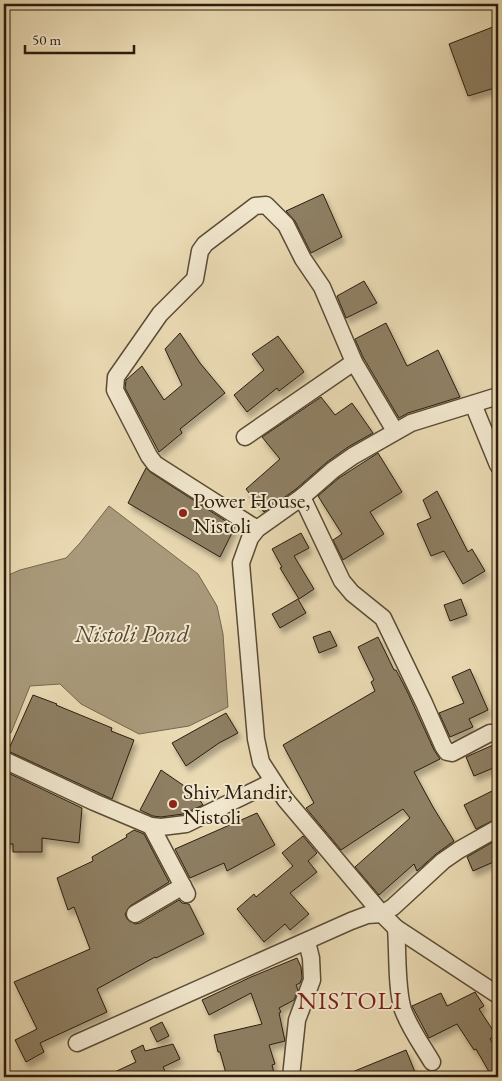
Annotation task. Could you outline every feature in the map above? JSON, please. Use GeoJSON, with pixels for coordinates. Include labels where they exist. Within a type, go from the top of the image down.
{"type":"FeatureCollection","features":[{"type":"Feature","properties":{"kind":"street"},"geometry":{"type":"LineString","coordinates":[[257,529],[155,464],[115,390],[116,377],[160,314],[195,279],[200,251],[205,244],[256,206],[266,205],[286,225],[303,259],[320,282],[354,362],[395,431]]}},
{"type":"Feature","properties":{"kind":"street"},"geometry":{"type":"LineString","coordinates":[[245,437],[354,362]]}},
{"type":"Feature","properties":{"kind":"street"},"geometry":{"type":"LineString","coordinates":[[498,396],[411,423],[333,470],[302,497],[257,529],[244,550],[241,563],[256,739],[261,762],[272,782],[285,800],[396,928],[498,995]]}},
{"type":"Feature","properties":{"kind":"street"},"geometry":{"type":"LineString","coordinates":[[473,404],[498,465]]}},
{"type":"Feature","properties":{"kind":"street"},"geometry":{"type":"LineString","coordinates":[[302,497],[342,581],[352,593],[383,618],[447,752],[452,753],[490,733],[498,733]]}},
{"type":"Feature","properties":{"kind":"street"},"geometry":{"type":"LineString","coordinates":[[4,760],[26,772],[151,826],[173,827],[186,824],[272,782]]}},
{"type":"Feature","properties":{"kind":"street"},"geometry":{"type":"LineString","coordinates":[[135,914],[185,890],[151,826]]}},
{"type":"Feature","properties":{"kind":"street"},"geometry":{"type":"LineString","coordinates":[[77,1043],[367,915],[382,914],[401,901],[443,861],[498,828]]}},
{"type":"Feature","properties":{"kind":"street"},"geometry":{"type":"LineString","coordinates":[[396,928],[403,1008],[408,1022],[432,1062]]}},
{"type":"Feature","properties":{"kind":"street"},"geometry":{"type":"LineString","coordinates":[[291,1077],[297,1020],[312,980],[311,958],[307,942]]}},
{"type":"Feature","properties":{"kind":"water","name":"Nistoli Pond"},"geometry":{"type":"Polygon","coordinates":[[[109,506],[198,574],[217,606],[223,634],[228,707],[189,726],[139,734],[81,704],[60,684],[30,686],[11,733],[4,727],[4,577],[20,570],[66,558],[109,506]]]}},
{"type":"Feature","properties":{"kind":"building"},"geometry":{"type":"Polygon","coordinates":[[[498,25],[498,87],[468,96],[449,44],[498,25]]]}},
{"type":"Feature","properties":{"kind":"building"},"geometry":{"type":"Polygon","coordinates":[[[323,194],[342,237],[311,253],[295,221],[286,211],[323,194]]]}},
{"type":"Feature","properties":{"kind":"building"},"geometry":{"type":"Polygon","coordinates":[[[364,281],[377,303],[346,318],[337,296],[364,281]]]}},
{"type":"Feature","properties":{"kind":"building"},"geometry":{"type":"Polygon","coordinates":[[[386,323],[407,366],[438,350],[460,397],[408,413],[399,418],[363,357],[355,339],[386,323]]]}},
{"type":"Feature","properties":{"kind":"building"},"geometry":{"type":"Polygon","coordinates":[[[180,333],[200,363],[225,393],[180,429],[182,433],[159,452],[125,388],[126,380],[142,366],[164,400],[182,385],[165,349],[180,333]]]}},
{"type":"Feature","properties":{"kind":"building"},"geometry":{"type":"Polygon","coordinates":[[[278,336],[304,372],[279,391],[277,388],[247,412],[234,395],[264,370],[252,354],[278,336]]]}},
{"type":"Feature","properties":{"kind":"building"},"geometry":{"type":"Polygon","coordinates":[[[321,397],[335,415],[352,403],[373,433],[327,462],[296,489],[264,512],[246,489],[280,459],[262,437],[321,397]]]}},
{"type":"Feature","properties":{"kind":"building"},"geometry":{"type":"Polygon","coordinates":[[[378,453],[402,492],[370,512],[384,534],[343,560],[333,540],[342,534],[318,496],[339,478],[378,453]]]}},
{"type":"Feature","properties":{"kind":"building","name":"Power House, Nistoli"},"geometry":{"type":"Polygon","coordinates":[[[146,468],[235,527],[220,557],[128,503],[146,468]]]}},
{"type":"Feature","properties":{"kind":"building"},"geometry":{"type":"Polygon","coordinates":[[[437,491],[468,552],[472,549],[485,571],[463,584],[444,551],[431,556],[417,524],[431,518],[423,500],[437,491]]]}},
{"type":"Feature","properties":{"kind":"building"},"geometry":{"type":"Polygon","coordinates":[[[301,533],[309,548],[294,556],[314,589],[299,599],[280,568],[282,567],[272,549],[301,533]]]}},
{"type":"Feature","properties":{"kind":"building"},"geometry":{"type":"Polygon","coordinates":[[[298,599],[306,613],[280,628],[272,614],[298,599]]]}},
{"type":"Feature","properties":{"kind":"building"},"geometry":{"type":"Polygon","coordinates":[[[461,599],[467,615],[450,621],[444,605],[461,599]]]}},
{"type":"Feature","properties":{"kind":"building"},"geometry":{"type":"Polygon","coordinates":[[[330,631],[337,646],[319,653],[313,637],[330,631]]]}},
{"type":"Feature","properties":{"kind":"building"},"geometry":{"type":"Polygon","coordinates":[[[378,637],[440,759],[414,772],[454,841],[417,871],[414,864],[379,895],[355,867],[410,818],[403,809],[341,850],[306,808],[314,803],[283,745],[375,691],[371,682],[374,680],[358,647],[378,637]]]}},
{"type":"Feature","properties":{"kind":"building"},"geometry":{"type":"Polygon","coordinates":[[[470,669],[488,710],[469,719],[473,727],[450,737],[439,713],[464,703],[452,677],[470,669]]]}},
{"type":"Feature","properties":{"kind":"building"},"geometry":{"type":"Polygon","coordinates":[[[33,695],[112,728],[111,731],[134,740],[112,799],[8,751],[33,695]]]}},
{"type":"Feature","properties":{"kind":"building"},"geometry":{"type":"Polygon","coordinates":[[[226,713],[238,733],[219,743],[186,766],[172,743],[226,713]]]}},
{"type":"Feature","properties":{"kind":"building"},"geometry":{"type":"Polygon","coordinates":[[[493,745],[498,759],[498,766],[474,776],[466,757],[493,745]]]}},
{"type":"Feature","properties":{"kind":"building","name":"Shiv Mandir, Nistoli"},"geometry":{"type":"Polygon","coordinates":[[[161,770],[196,794],[203,805],[183,814],[161,817],[153,816],[140,810],[161,770]]]}},
{"type":"Feature","properties":{"kind":"building"},"geometry":{"type":"Polygon","coordinates":[[[4,771],[82,808],[79,843],[42,838],[42,852],[13,852],[13,844],[4,844],[4,771]]]}},
{"type":"Feature","properties":{"kind":"building"},"geometry":{"type":"Polygon","coordinates":[[[498,788],[498,818],[476,829],[464,805],[498,788]]]}},
{"type":"Feature","properties":{"kind":"building"},"geometry":{"type":"Polygon","coordinates":[[[257,813],[275,845],[227,871],[224,863],[190,878],[175,849],[257,813]]]}},
{"type":"Feature","properties":{"kind":"building"},"geometry":{"type":"Polygon","coordinates":[[[134,830],[144,834],[169,882],[130,906],[125,914],[127,919],[135,924],[140,923],[179,900],[182,903],[189,904],[204,934],[155,957],[97,989],[107,1012],[40,1043],[44,1052],[26,1062],[15,1040],[37,1029],[14,982],[90,949],[74,907],[68,910],[57,878],[93,861],[92,857],[127,837],[126,835],[134,830]]]}},
{"type":"Feature","properties":{"kind":"building"},"geometry":{"type":"Polygon","coordinates":[[[303,836],[317,853],[308,861],[317,872],[290,893],[309,914],[290,930],[285,924],[264,942],[237,909],[254,894],[256,897],[293,866],[282,853],[303,836]]]}},
{"type":"Feature","properties":{"kind":"building"},"geometry":{"type":"Polygon","coordinates":[[[498,839],[498,860],[473,871],[467,857],[498,839]]]}},
{"type":"Feature","properties":{"kind":"building"},"geometry":{"type":"Polygon","coordinates":[[[297,958],[301,967],[302,978],[300,983],[296,985],[298,990],[294,1000],[279,1008],[285,1041],[269,1045],[275,1064],[272,1065],[275,1077],[227,1077],[214,1035],[262,1024],[251,993],[209,1015],[202,1000],[297,958]]]}},
{"type":"Feature","properties":{"kind":"building"},"geometry":{"type":"Polygon","coordinates":[[[475,992],[484,1006],[479,1009],[496,1035],[490,1039],[498,1053],[498,1077],[492,1077],[476,1049],[474,1050],[457,1024],[429,1038],[412,1006],[441,993],[447,1006],[475,992]]]}},
{"type":"Feature","properties":{"kind":"building"},"geometry":{"type":"Polygon","coordinates":[[[162,1022],[169,1036],[157,1042],[150,1028],[162,1022]]]}},
{"type":"Feature","properties":{"kind":"building"},"geometry":{"type":"Polygon","coordinates":[[[173,1044],[180,1059],[163,1067],[168,1077],[104,1077],[136,1062],[131,1051],[143,1045],[145,1051],[173,1044]]]}},
{"type":"Feature","properties":{"kind":"building"},"geometry":{"type":"Polygon","coordinates":[[[406,1050],[417,1077],[340,1077],[406,1050]]]}},
{"type":"Feature","properties":{"kind":"place","name":"Power House, Nistoli"},"geometry":{"type":"Point","coordinates":[183,513]}},
{"type":"Feature","properties":{"kind":"place","name":"Shiv Mandir, Nistoli"},"geometry":{"type":"Point","coordinates":[173,804]}},
{"type":"Feature","properties":{"kind":"district","name":"NISTOLI"},"geometry":{"type":"Point","coordinates":[350,1000]}}]}
